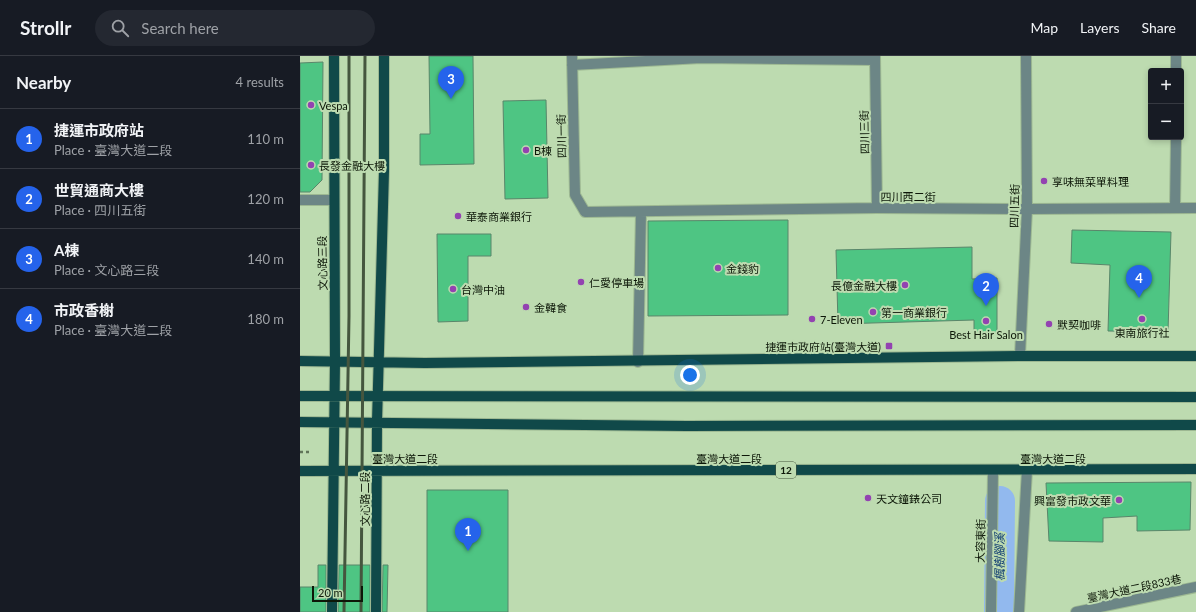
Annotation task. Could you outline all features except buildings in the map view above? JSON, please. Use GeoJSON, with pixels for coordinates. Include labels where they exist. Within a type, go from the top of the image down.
{"type":"FeatureCollection","features":[{"type":"Feature","properties":{"kind":"main road","name":"文心路三段"},"geometry":{"type":"LineString","coordinates":[[334,56],[334,471]]}},
{"type":"Feature","properties":{"kind":"main road"},"geometry":{"type":"LineString","coordinates":[[378,363],[384,172],[384,56]]}},
{"type":"Feature","properties":{"kind":"main road"},"geometry":{"type":"LineString","coordinates":[[300,361],[378,363],[638,362],[1020,356],[1196,356]]}},
{"type":"Feature","properties":{"kind":"main road","name":"文心路二段"},"geometry":{"type":"LineString","coordinates":[[376,612],[378,363]]}},
{"type":"Feature","properties":{"kind":"main road"},"geometry":{"type":"LineString","coordinates":[[300,396],[1196,397]]}},
{"type":"Feature","properties":{"kind":"main road"},"geometry":{"type":"LineString","coordinates":[[300,422],[334,421],[687,426],[1196,425]]}},
{"type":"Feature","properties":{"kind":"main road","name":"臺灣大道二段"},"geometry":{"type":"LineString","coordinates":[[334,471],[1196,469]]}},
{"type":"Feature","properties":{"kind":"main road","name":"12"},"geometry":{"type":"LineString","coordinates":[[300,471],[334,471]]}},
{"type":"Feature","properties":{"kind":"main road"},"geometry":{"type":"LineString","coordinates":[[332,612],[334,471]]}},
{"type":"Feature","properties":{"kind":"street","name":"四川五街"},"geometry":{"type":"LineString","coordinates":[[1020,356],[1026,209],[1026,56]]}},
{"type":"Feature","properties":{"kind":"street"},"geometry":{"type":"LineString","coordinates":[[1176,56],[1176,68]]}},
{"type":"Feature","properties":{"kind":"street"},"geometry":{"type":"LineString","coordinates":[[572,61],[701,58],[875,58]]}},
{"type":"Feature","properties":{"kind":"street","name":"四川三街"},"geometry":{"type":"LineString","coordinates":[[875,58],[877,208]]}},
{"type":"Feature","properties":{"kind":"street","name":"四川一街"},"geometry":{"type":"LineString","coordinates":[[572,61],[575,195],[586,212]]}},
{"type":"Feature","properties":{"kind":"street"},"geometry":{"type":"LineString","coordinates":[[1175,208],[1176,140]]}},
{"type":"Feature","properties":{"kind":"street"},"geometry":{"type":"LineString","coordinates":[[300,200],[333,200]]}},
{"type":"Feature","properties":{"kind":"street","name":"四川西二街"},"geometry":{"type":"LineString","coordinates":[[586,212],[877,208],[1196,208]]}},
{"type":"Feature","properties":{"kind":"street"},"geometry":{"type":"LineString","coordinates":[[638,362],[641,212]]}},
{"type":"Feature","properties":{"kind":"street","name":"大容東街"},"geometry":{"type":"LineString","coordinates":[[991,612],[992,470]]}},
{"type":"Feature","properties":{"kind":"street"},"geometry":{"type":"LineString","coordinates":[[1019,612],[1027,470]]}},
{"type":"Feature","properties":{"kind":"street","name":"臺灣大道二段833巷"},"geometry":{"type":"LineString","coordinates":[[1076,612],[1196,587]]}},
{"type":"Feature","properties":{"kind":"path"},"geometry":{"type":"LineString","coordinates":[[300,452],[309,452]]}},
{"type":"Feature","properties":{"kind":"waterway","name":"楓樹腳溪"},"geometry":{"type":"LineString","coordinates":[[999,612],[1000,501]]}},
{"type":"Feature","properties":{"kind":"railway"},"geometry":{"type":"LineString","coordinates":[[344,612],[349,316],[349,56]]}},
{"type":"Feature","properties":{"kind":"railway"},"geometry":{"type":"LineString","coordinates":[[361,612],[365,56]]}},
{"type":"Feature","properties":{"kind":"place","name":"A棟"},"geometry":{"type":"Point","coordinates":[451,99]}},
{"type":"Feature","properties":{"kind":"place","name":"Vespa"},"geometry":{"type":"Point","coordinates":[311,105]}},
{"type":"Feature","properties":{"kind":"place","name":"B棟"},"geometry":{"type":"Point","coordinates":[526,150]}},
{"type":"Feature","properties":{"kind":"place","name":"長發金融大樓"},"geometry":{"type":"Point","coordinates":[311,165]}},
{"type":"Feature","properties":{"kind":"place","name":"享味無菜單料理"},"geometry":{"type":"Point","coordinates":[1044,181]}},
{"type":"Feature","properties":{"kind":"place","name":"華泰商業銀行"},"geometry":{"type":"Point","coordinates":[458,216]}},
{"type":"Feature","properties":{"kind":"place","name":"金錢豹"},"geometry":{"type":"Point","coordinates":[718,268]}},
{"type":"Feature","properties":{"kind":"place","name":"仁愛停車場"},"geometry":{"type":"Point","coordinates":[581,282]}},
{"type":"Feature","properties":{"kind":"place","name":"長億金融大樓"},"geometry":{"type":"Point","coordinates":[905,285]}},
{"type":"Feature","properties":{"kind":"place","name":"台灣中油"},"geometry":{"type":"Point","coordinates":[453,289]}},
{"type":"Feature","properties":{"kind":"place","name":"市政香榭"},"geometry":{"type":"Point","coordinates":[1139,298]}},
{"type":"Feature","properties":{"kind":"place","name":"世貿通商大樓"},"geometry":{"type":"Point","coordinates":[986,306]}},
{"type":"Feature","properties":{"kind":"place","name":"金韓食"},"geometry":{"type":"Point","coordinates":[526,307]}},
{"type":"Feature","properties":{"kind":"place","name":"第一商業銀行"},"geometry":{"type":"Point","coordinates":[873,312]}},
{"type":"Feature","properties":{"kind":"place","name":"7-Eleven"},"geometry":{"type":"Point","coordinates":[812,319]}},
{"type":"Feature","properties":{"kind":"place","name":"東南旅行社"},"geometry":{"type":"Point","coordinates":[1142,319]}},
{"type":"Feature","properties":{"kind":"place","name":"Best Hair Salon"},"geometry":{"type":"Point","coordinates":[986,321]}},
{"type":"Feature","properties":{"kind":"place","name":"默契咖啡"},"geometry":{"type":"Point","coordinates":[1049,324]}},
{"type":"Feature","properties":{"kind":"place","name":"捷運市政府站(臺灣大道)"},"geometry":{"type":"Point","coordinates":[889,346]}},
{"type":"Feature","properties":{"kind":"place","name":"天文鐘錶公司"},"geometry":{"type":"Point","coordinates":[868,498]}},
{"type":"Feature","properties":{"kind":"place","name":"興富發市政文華"},"geometry":{"type":"Point","coordinates":[1119,500]}},
{"type":"Feature","properties":{"kind":"place","name":"捷運市政府站"},"geometry":{"type":"Point","coordinates":[468,551]}}]}
